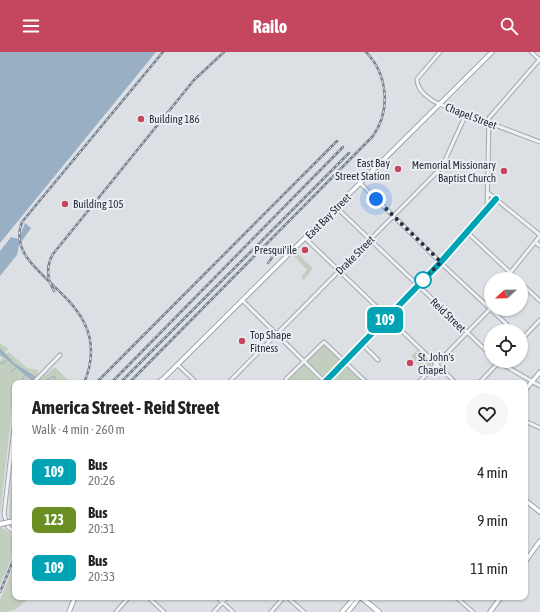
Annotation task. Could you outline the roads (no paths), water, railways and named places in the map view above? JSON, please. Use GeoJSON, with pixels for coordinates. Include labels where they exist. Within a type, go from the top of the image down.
{"type":"FeatureCollection","features":[{"type":"Feature","properties":{"kind":"highway"},"geometry":{"type":"LineString","coordinates":[[0,524],[12,522]]}},
{"type":"Feature","properties":{"kind":"highway"},"geometry":{"type":"LineString","coordinates":[[365,600],[379,612]]}},
{"type":"Feature","properties":{"kind":"main road","name":"East Bay Street"},"geometry":{"type":"LineString","coordinates":[[164,380],[492,52]]}},
{"type":"Feature","properties":{"kind":"main road"},"geometry":{"type":"LineString","coordinates":[[528,387],[540,372]]}},
{"type":"Feature","properties":{"kind":"main road"},"geometry":{"type":"LineString","coordinates":[[528,502],[540,512]]}},
{"type":"Feature","properties":{"kind":"main road"},"geometry":{"type":"LineString","coordinates":[[528,555],[540,541]]}},
{"type":"Feature","properties":{"kind":"main road"},"geometry":{"type":"LineString","coordinates":[[69,612],[74,600]]}},
{"type":"Feature","properties":{"kind":"main road"},"geometry":{"type":"LineString","coordinates":[[342,612],[352,600]]}},
{"type":"Feature","properties":{"kind":"main road"},"geometry":{"type":"LineString","coordinates":[[348,612],[358,600]]}},
{"type":"Feature","properties":{"kind":"main road"},"geometry":{"type":"LineString","coordinates":[[490,612],[499,600]]}},
{"type":"Feature","properties":{"kind":"street","name":"Chapel Street"},"geometry":{"type":"LineString","coordinates":[[440,52],[419,76],[417,81],[420,89],[430,99],[439,104],[540,142]]}},
{"type":"Feature","properties":{"kind":"street"},"geometry":{"type":"LineString","coordinates":[[487,210],[490,117],[540,60],[531,52]]}},
{"type":"Feature","properties":{"kind":"street","name":"Drake Street"},"geometry":{"type":"LineString","coordinates":[[231,380],[442,167],[466,114]]}},
{"type":"Feature","properties":{"kind":"street"},"geometry":{"type":"LineString","coordinates":[[360,183],[484,303]]}},
{"type":"Feature","properties":{"kind":"street"},"geometry":{"type":"LineString","coordinates":[[468,233],[510,272],[540,236],[487,192]]}},
{"type":"Feature","properties":{"kind":"street"},"geometry":{"type":"LineString","coordinates":[[328,380],[468,233],[496,199]]}},
{"type":"Feature","properties":{"kind":"street","name":"Reid Street"},"geometry":{"type":"LineString","coordinates":[[336,207],[484,349]]}},
{"type":"Feature","properties":{"kind":"street"},"geometry":{"type":"LineString","coordinates":[[305,238],[453,380]]}},
{"type":"Feature","properties":{"kind":"street"},"geometry":{"type":"LineString","coordinates":[[535,242],[540,246]]}},
{"type":"Feature","properties":{"kind":"street"},"geometry":{"type":"LineString","coordinates":[[528,290],[540,301]]}},
{"type":"Feature","properties":{"kind":"street"},"geometry":{"type":"LineString","coordinates":[[243,301],[322,380]]}},
{"type":"Feature","properties":{"kind":"street"},"geometry":{"type":"LineString","coordinates":[[421,380],[484,315]]}},
{"type":"Feature","properties":{"kind":"street"},"geometry":{"type":"LineString","coordinates":[[498,316],[506,324]]}},
{"type":"Feature","properties":{"kind":"street"},"geometry":{"type":"LineString","coordinates":[[528,332],[540,320]]}},
{"type":"Feature","properties":{"kind":"street"},"geometry":{"type":"LineString","coordinates":[[285,380],[324,342],[363,380]]}},
{"type":"Feature","properties":{"kind":"street"},"geometry":{"type":"LineString","coordinates":[[362,344],[378,360]]}},
{"type":"Feature","properties":{"kind":"street"},"geometry":{"type":"LineString","coordinates":[[36,380],[60,355]]}},
{"type":"Feature","properties":{"kind":"street"},"geometry":{"type":"LineString","coordinates":[[178,365],[194,380]]}},
{"type":"Feature","properties":{"kind":"street"},"geometry":{"type":"LineString","coordinates":[[482,380],[493,368]]}},
{"type":"Feature","properties":{"kind":"street"},"geometry":{"type":"LineString","coordinates":[[509,368],[540,386]]}},
{"type":"Feature","properties":{"kind":"street"},"geometry":{"type":"LineString","coordinates":[[528,422],[540,428]]}},
{"type":"Feature","properties":{"kind":"street"},"geometry":{"type":"LineString","coordinates":[[12,445],[4,514],[8,527],[12,530]]}},
{"type":"Feature","properties":{"kind":"street"},"geometry":{"type":"LineString","coordinates":[[116,612],[126,600]]}},
{"type":"Feature","properties":{"kind":"street"},"geometry":{"type":"LineString","coordinates":[[151,600],[164,612]]}},
{"type":"Feature","properties":{"kind":"street"},"geometry":{"type":"LineString","coordinates":[[273,611],[282,600]]}},
{"type":"Feature","properties":{"kind":"street"},"geometry":{"type":"LineString","coordinates":[[289,600],[304,612]]}},
{"type":"Feature","properties":{"kind":"street"},"geometry":{"type":"LineString","coordinates":[[459,600],[473,612]]}},
{"type":"Feature","properties":{"kind":"street"},"geometry":{"type":"LineString","coordinates":[[214,612],[222,602],[233,612]]}},
{"type":"Feature","properties":{"kind":"water"},"geometry":{"type":"Polygon","coordinates":[[[0,52],[156,52],[0,243],[0,52]]]}},
{"type":"Feature","properties":{"kind":"water"},"geometry":{"type":"Polygon","coordinates":[[[25,223],[31,228],[19,245],[17,255],[0,276],[0,251],[11,237],[19,239],[25,223]]]}},
{"type":"Feature","properties":{"kind":"water"},"geometry":{"type":"Polygon","coordinates":[[[0,348],[14,363],[41,380],[31,380],[0,354],[0,348]]]}},
{"type":"Feature","properties":{"kind":"waterway"},"geometry":{"type":"LineString","coordinates":[[0,363],[4,363],[6,360]]}},
{"type":"Feature","properties":{"kind":"waterway"},"geometry":{"type":"LineString","coordinates":[[11,372],[16,368]]}},
{"type":"Feature","properties":{"kind":"waterway"},"geometry":{"type":"LineString","coordinates":[[22,380],[25,375]]}},
{"type":"Feature","properties":{"kind":"waterway"},"geometry":{"type":"LineString","coordinates":[[47,380],[54,376],[55,380]]}},
{"type":"Feature","properties":{"kind":"railway"},"geometry":{"type":"LineString","coordinates":[[85,380],[91,353],[87,329],[75,308],[28,258],[20,241],[22,222],[163,52]]}},
{"type":"Feature","properties":{"kind":"railway"},"geometry":{"type":"LineString","coordinates":[[54,291],[48,272],[49,263],[53,254],[194,80],[224,52]]}},
{"type":"Feature","properties":{"kind":"railway"},"geometry":{"type":"LineString","coordinates":[[132,380],[373,136],[383,115],[384,93],[383,82],[379,71],[366,52]]}},
{"type":"Feature","properties":{"kind":"railway"},"geometry":{"type":"LineString","coordinates":[[99,380],[337,141]]}},
{"type":"Feature","properties":{"kind":"railway"},"geometry":{"type":"LineString","coordinates":[[114,380],[343,147]]}},
{"type":"Feature","properties":{"kind":"railway"},"geometry":{"type":"LineString","coordinates":[[123,380],[349,153]]}},
{"type":"Feature","properties":{"kind":"railway"},"geometry":{"type":"LineString","coordinates":[[268,263],[277,251]]}},
{"type":"Feature","properties":{"kind":"railway"},"geometry":{"type":"LineString","coordinates":[[0,592],[12,563]]}},
{"type":"Feature","properties":{"kind":"place","name":"Building 186"},"geometry":{"type":"Point","coordinates":[141,119]}},
{"type":"Feature","properties":{"kind":"place","name":"East Bay Street Station"},"geometry":{"type":"Point","coordinates":[398,169]}},
{"type":"Feature","properties":{"kind":"place","name":"Memorial Missionary Baptist Church"},"geometry":{"type":"Point","coordinates":[504,171]}},
{"type":"Feature","properties":{"kind":"place","name":"Building 105"},"geometry":{"type":"Point","coordinates":[65,204]}},
{"type":"Feature","properties":{"kind":"place","name":"Presqui'ile"},"geometry":{"type":"Point","coordinates":[305,250]}},
{"type":"Feature","properties":{"kind":"place","name":"Top Shape Fitness"},"geometry":{"type":"Point","coordinates":[242,341]}},
{"type":"Feature","properties":{"kind":"place","name":"St. John's Chapel"},"geometry":{"type":"Point","coordinates":[410,363]}}]}
